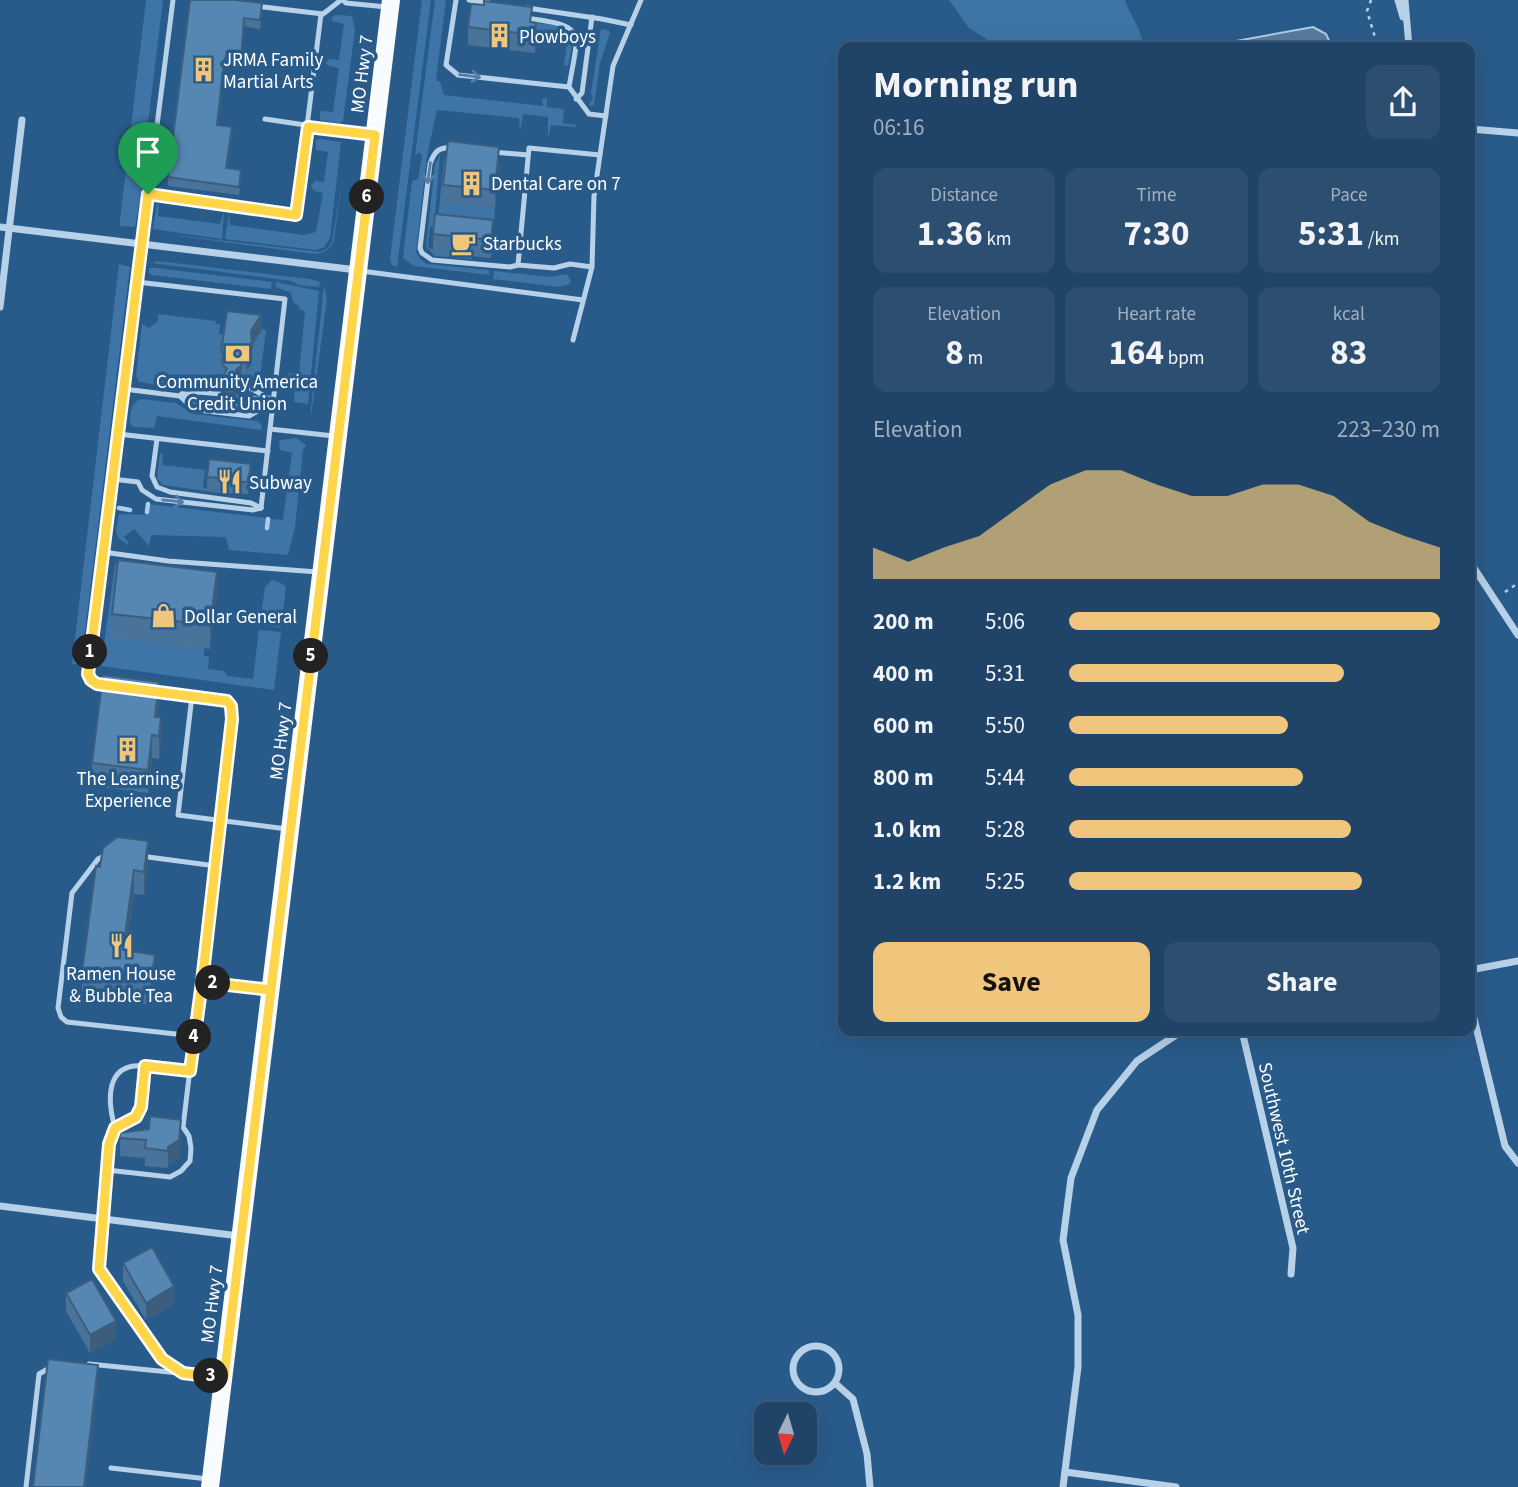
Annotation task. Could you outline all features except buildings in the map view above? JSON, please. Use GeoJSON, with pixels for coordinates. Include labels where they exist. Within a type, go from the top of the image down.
{"type":"FeatureCollection","features":[{"type":"Feature","properties":{"kind":"main road","name":"MO Hwy 7"},"geometry":{"type":"LineString","coordinates":[[210,1483],[391,4]]}},
{"type":"Feature","properties":{"kind":"street"},"geometry":{"type":"LineString","coordinates":[[1398,0],[1406,28]]}},
{"type":"Feature","properties":{"kind":"street"},"geometry":{"type":"LineString","coordinates":[[1405,0],[1408,42]]}},
{"type":"Feature","properties":{"kind":"street"},"geometry":{"type":"LineString","coordinates":[[0,307],[22,120]]}},
{"type":"Feature","properties":{"kind":"street"},"geometry":{"type":"LineString","coordinates":[[1475,129],[1518,133]]}},
{"type":"Feature","properties":{"kind":"street"},"geometry":{"type":"LineString","coordinates":[[0,227],[358,270]]}},
{"type":"Feature","properties":{"kind":"street"},"geometry":{"type":"LineString","coordinates":[[1475,570],[1518,635]]}},
{"type":"Feature","properties":{"kind":"street"},"geometry":{"type":"LineString","coordinates":[[1475,969],[1518,961]]}},
{"type":"Feature","properties":{"kind":"street"},"geometry":{"type":"LineString","coordinates":[[1475,1021],[1505,1146],[1518,1163]]}},
{"type":"Feature","properties":{"kind":"street"},"geometry":{"type":"LineString","coordinates":[[1063,1487],[1078,1367],[1078,1315],[1063,1240],[1071,1178],[1097,1110],[1137,1061],[1174,1036]]}},
{"type":"Feature","properties":{"kind":"street","name":"Southwest 10th Street"},"geometry":{"type":"LineString","coordinates":[[1243,1036],[1293,1248],[1292,1274]]}},
{"type":"Feature","properties":{"kind":"street"},"geometry":{"type":"LineString","coordinates":[[0,1206],[240,1237]]}},
{"type":"Feature","properties":{"kind":"street"},"geometry":{"type":"LineString","coordinates":[[812,1346],[828,1349],[838,1361],[835,1383],[822,1391],[808,1391],[802,1387],[793,1375],[794,1361],[798,1354],[812,1346]]}},
{"type":"Feature","properties":{"kind":"street"},"geometry":{"type":"LineString","coordinates":[[835,1383],[853,1399],[864,1441],[870,1487]]}},
{"type":"Feature","properties":{"kind":"street"},"geometry":{"type":"LineString","coordinates":[[1065,1472],[1176,1487]]}},
{"type":"Feature","properties":{"kind":"lane"},"geometry":{"type":"LineString","coordinates":[[111,686],[97,684],[88,674],[173,0]]}},
{"type":"Feature","properties":{"kind":"lane"},"geometry":{"type":"LineString","coordinates":[[254,6],[321,14],[342,0],[346,3],[391,4]]}},
{"type":"Feature","properties":{"kind":"lane"},"geometry":{"type":"LineString","coordinates":[[456,0],[446,65],[458,75],[569,88]]}},
{"type":"Feature","properties":{"kind":"lane"},"geometry":{"type":"LineString","coordinates":[[469,0],[493,3]]}},
{"type":"Feature","properties":{"kind":"lane"},"geometry":{"type":"LineString","coordinates":[[573,340],[592,267],[594,196],[613,66],[641,0]]}},
{"type":"Feature","properties":{"kind":"lane"},"geometry":{"type":"LineString","coordinates":[[480,2],[493,13]]}},
{"type":"Feature","properties":{"kind":"lane"},"geometry":{"type":"LineString","coordinates":[[517,7],[631,25]]}},
{"type":"Feature","properties":{"kind":"lane"},"geometry":{"type":"LineString","coordinates":[[148,194],[296,215],[321,14]]}},
{"type":"Feature","properties":{"kind":"lane"},"geometry":{"type":"LineString","coordinates":[[518,17],[556,22],[570,27],[576,41],[569,88],[590,114],[606,116]]}},
{"type":"Feature","properties":{"kind":"lane"},"geometry":{"type":"LineString","coordinates":[[576,99],[582,93],[592,17]]}},
{"type":"Feature","properties":{"kind":"lane"},"geometry":{"type":"LineString","coordinates":[[265,119],[375,135]]}},
{"type":"Feature","properties":{"kind":"lane"},"geometry":{"type":"LineString","coordinates":[[457,148],[440,148],[432,157],[422,253],[432,260],[510,267],[518,265],[554,268],[570,264],[592,267]]}},
{"type":"Feature","properties":{"kind":"lane"},"geometry":{"type":"LineString","coordinates":[[518,265],[529,148],[600,155]]}},
{"type":"Feature","properties":{"kind":"lane"},"geometry":{"type":"LineString","coordinates":[[481,150],[528,155]]}},
{"type":"Feature","properties":{"kind":"lane"},"geometry":{"type":"LineString","coordinates":[[358,270],[583,300]]}},
{"type":"Feature","properties":{"kind":"lane"},"geometry":{"type":"LineString","coordinates":[[137,282],[285,299],[261,508]]}},
{"type":"Feature","properties":{"kind":"lane"},"geometry":{"type":"LineString","coordinates":[[180,396],[190,383],[222,385]]}},
{"type":"Feature","properties":{"kind":"lane"},"geometry":{"type":"LineString","coordinates":[[241,387],[250,388],[274,401]]}},
{"type":"Feature","properties":{"kind":"lane"},"geometry":{"type":"LineString","coordinates":[[124,389],[219,404]]}},
{"type":"Feature","properties":{"kind":"lane"},"geometry":{"type":"LineString","coordinates":[[180,396],[198,392],[221,394]]}},
{"type":"Feature","properties":{"kind":"lane"},"geometry":{"type":"LineString","coordinates":[[180,396],[193,409],[249,416],[274,401]]}},
{"type":"Feature","properties":{"kind":"lane"},"geometry":{"type":"LineString","coordinates":[[239,397],[274,401]]}},
{"type":"Feature","properties":{"kind":"lane"},"geometry":{"type":"LineString","coordinates":[[238,406],[250,407],[274,401]]}},
{"type":"Feature","properties":{"kind":"lane"},"geometry":{"type":"LineString","coordinates":[[270,429],[339,436]]}},
{"type":"Feature","properties":{"kind":"lane"},"geometry":{"type":"LineString","coordinates":[[118,433],[268,451]]}},
{"type":"Feature","properties":{"kind":"lane"},"geometry":{"type":"LineString","coordinates":[[157,439],[152,476],[157,486],[170,492],[251,503],[261,508]]}},
{"type":"Feature","properties":{"kind":"lane"},"geometry":{"type":"LineString","coordinates":[[113,478],[138,482],[142,490],[156,499],[253,510],[261,508]]}},
{"type":"Feature","properties":{"kind":"lane"},"geometry":{"type":"LineString","coordinates":[[103,552],[168,561],[321,573]]}},
{"type":"Feature","properties":{"kind":"lane"},"geometry":{"type":"LineString","coordinates":[[107,1170],[170,1177],[181,1171],[190,1161],[189,1136],[183,1127],[216,866],[231,706],[227,701],[138,690]]}},
{"type":"Feature","properties":{"kind":"lane"},"geometry":{"type":"LineString","coordinates":[[192,696],[178,815],[290,829]]}},
{"type":"Feature","properties":{"kind":"lane"},"geometry":{"type":"LineString","coordinates":[[194,1036],[67,1022],[61,1017],[58,1008],[72,893],[98,859],[107,854],[118,853],[216,866]]}},
{"type":"Feature","properties":{"kind":"lane"},"geometry":{"type":"LineString","coordinates":[[202,982],[271,990]]}},
{"type":"Feature","properties":{"kind":"lane"},"geometry":{"type":"LineString","coordinates":[[183,1373],[162,1359],[99,1269],[109,1144],[115,1128],[109,1110],[111,1083],[118,1073],[131,1065],[190,1071]]}},
{"type":"Feature","properties":{"kind":"lane"},"geometry":{"type":"LineString","coordinates":[[115,1128],[136,1117],[141,1107],[145,1066]]}},
{"type":"Feature","properties":{"kind":"lane"},"geometry":{"type":"LineString","coordinates":[[26,1487],[39,1374],[61,1361]]}},
{"type":"Feature","properties":{"kind":"lane"},"geometry":{"type":"LineString","coordinates":[[86,1363],[224,1378]]}},
{"type":"Feature","properties":{"kind":"lane"},"geometry":{"type":"LineString","coordinates":[[111,1468],[210,1483]]}},
{"type":"Feature","properties":{"kind":"path"},"geometry":{"type":"LineString","coordinates":[[1371,0],[1367,11],[1376,42]]}},
{"type":"Feature","properties":{"kind":"path"},"geometry":{"type":"LineString","coordinates":[[1505,592],[1518,583]]}},
{"type":"Feature","properties":{"kind":"shaded area"},"geometry":{"type":"Polygon","coordinates":[[[146,0],[163,0],[141,180],[143,182],[135,227],[120,226],[120,220],[146,0]]]}},
{"type":"Feature","properties":{"kind":"shaded area"},"geometry":{"type":"Polygon","coordinates":[[[422,0],[431,0],[397,267],[392,265],[390,259],[422,0]]]}},
{"type":"Feature","properties":{"kind":"shaded area"},"geometry":{"type":"Polygon","coordinates":[[[435,0],[446,0],[436,80],[440,82],[444,95],[543,106],[542,99],[547,98],[547,107],[564,109],[563,123],[576,125],[551,125],[548,138],[548,117],[523,114],[520,131],[519,118],[437,110],[427,156],[416,252],[427,264],[489,270],[489,275],[414,266],[403,258],[412,181],[418,179],[422,156],[420,152],[415,155],[435,0]]]}},
{"type":"Feature","properties":{"kind":"shaded area"},"geometry":{"type":"Polygon","coordinates":[[[949,0],[1125,0],[1142,42],[990,42],[969,28],[949,0]]]}},
{"type":"Feature","properties":{"kind":"shaded area"},"geometry":{"type":"Polygon","coordinates":[[[352,16],[355,30],[343,121],[340,123],[320,120],[320,111],[333,112],[339,68],[326,63],[328,59],[339,60],[344,24],[332,21],[332,17],[352,16]]]}},
{"type":"Feature","properties":{"kind":"shaded area"},"geometry":{"type":"Polygon","coordinates":[[[507,19],[560,26],[569,34],[572,43],[568,66],[564,65],[567,42],[560,37],[530,33],[507,19]]]}},
{"type":"Feature","properties":{"kind":"shaded area"},"geometry":{"type":"Polygon","coordinates":[[[1313,27],[1326,34],[1330,42],[1230,42],[1313,27]]]}},
{"type":"Feature","properties":{"kind":"shaded area"},"geometry":{"type":"Polygon","coordinates":[[[601,29],[610,33],[600,63],[594,105],[591,106],[589,105],[593,97],[591,93],[601,29]]]}},
{"type":"Feature","properties":{"kind":"shaded area"},"geometry":{"type":"Polygon","coordinates":[[[316,140],[341,142],[330,238],[324,247],[316,250],[225,239],[229,212],[230,225],[304,235],[316,232],[323,193],[314,191],[311,186],[315,181],[324,182],[328,152],[316,150],[316,140]]]}},
{"type":"Feature","properties":{"kind":"shaded area"},"geometry":{"type":"Polygon","coordinates":[[[440,155],[434,227],[430,227],[428,248],[472,256],[472,259],[435,256],[426,247],[435,164],[440,155]]]}},
{"type":"Feature","properties":{"kind":"shaded area"},"geometry":{"type":"Polygon","coordinates":[[[444,159],[448,159],[443,202],[490,207],[495,209],[494,222],[438,219],[444,159]]]}},
{"type":"Feature","properties":{"kind":"shaded area"},"geometry":{"type":"Polygon","coordinates":[[[341,186],[334,240],[325,252],[315,254],[156,233],[320,252],[327,249],[332,242],[341,186]]]}},
{"type":"Feature","properties":{"kind":"shaded area"},"geometry":{"type":"Polygon","coordinates":[[[157,204],[158,216],[220,224],[224,212],[222,239],[153,229],[157,204]]]}},
{"type":"Feature","properties":{"kind":"shaded area"},"geometry":{"type":"Polygon","coordinates":[[[157,261],[320,282],[319,287],[299,285],[292,281],[152,263],[157,261]]]}},
{"type":"Feature","properties":{"kind":"shaded area"},"geometry":{"type":"Polygon","coordinates":[[[119,264],[130,267],[81,664],[72,664],[119,264]]]}},
{"type":"Feature","properties":{"kind":"shaded area"},"geometry":{"type":"Polygon","coordinates":[[[149,268],[272,282],[271,289],[152,275],[149,268]]]}},
{"type":"Feature","properties":{"kind":"shaded area"},"geometry":{"type":"Polygon","coordinates":[[[494,271],[552,277],[567,274],[571,281],[559,287],[493,279],[494,271]]]}},
{"type":"Feature","properties":{"kind":"shaded area"},"geometry":{"type":"Polygon","coordinates":[[[276,282],[319,291],[308,404],[294,402],[295,380],[286,377],[289,373],[299,374],[305,311],[300,310],[293,302],[291,293],[276,287],[276,282]]]}},
{"type":"Feature","properties":{"kind":"shaded area"},"geometry":{"type":"Polygon","coordinates":[[[324,285],[327,299],[311,416],[311,408],[324,285]]]}},
{"type":"Feature","properties":{"kind":"shaded area"},"geometry":{"type":"Polygon","coordinates":[[[158,314],[216,321],[216,324],[220,324],[219,334],[227,335],[247,366],[252,363],[251,345],[261,329],[266,330],[259,385],[193,377],[171,387],[139,382],[136,376],[142,324],[149,328],[158,321],[158,314]]]}},
{"type":"Feature","properties":{"kind":"shaded area"},"geometry":{"type":"Polygon","coordinates":[[[142,399],[176,403],[194,414],[257,421],[262,430],[157,416],[154,428],[134,427],[130,424],[132,408],[135,402],[142,399]]]}},
{"type":"Feature","properties":{"kind":"shaded area"},"geometry":{"type":"Polygon","coordinates":[[[296,438],[306,445],[303,450],[295,527],[288,555],[229,550],[226,537],[151,535],[149,546],[134,529],[124,537],[128,545],[118,538],[116,531],[119,514],[146,515],[149,504],[267,518],[267,527],[270,519],[283,520],[287,489],[273,485],[276,482],[288,483],[292,453],[280,450],[279,442],[296,438]]]}},
{"type":"Feature","properties":{"kind":"shaded area"},"geometry":{"type":"Polygon","coordinates":[[[160,454],[163,454],[162,465],[205,470],[203,488],[219,490],[219,493],[163,485],[157,478],[160,454]]]}},
{"type":"Feature","properties":{"kind":"shaded area"},"geometry":{"type":"Polygon","coordinates":[[[115,564],[204,648],[204,656],[209,656],[208,669],[224,671],[227,676],[253,679],[259,630],[281,632],[274,690],[101,666],[115,564]]]}},
{"type":"Feature","properties":{"kind":"shaded area"},"geometry":{"type":"Polygon","coordinates":[[[272,580],[286,587],[281,628],[260,624],[265,587],[272,580]]]}},
{"type":"Feature","properties":{"kind":"waterway"},"geometry":{"type":"LineString","coordinates":[[147,512],[148,504]]}},
{"type":"Feature","properties":{"kind":"waterway"},"geometry":{"type":"LineString","coordinates":[[119,508],[130,510]]}},
{"type":"Feature","properties":{"kind":"waterway"},"geometry":{"type":"LineString","coordinates":[[267,528],[268,519]]}},
{"type":"Feature","properties":{"kind":"place","name":"Plowboys"},"geometry":{"type":"Point","coordinates":[499,36]}},
{"type":"Feature","properties":{"kind":"place","name":"JRMA Family Martial Arts"},"geometry":{"type":"Point","coordinates":[203,70]}},
{"type":"Feature","properties":{"kind":"place","name":"Dental Care on 7"},"geometry":{"type":"Point","coordinates":[471,183]}},
{"type":"Feature","properties":{"kind":"place","name":"Starbucks"},"geometry":{"type":"Point","coordinates":[463,243]}},
{"type":"Feature","properties":{"kind":"place","name":"Community America Credit Union"},"geometry":{"type":"Point","coordinates":[237,353]}},
{"type":"Feature","properties":{"kind":"place","name":"Subway"},"geometry":{"type":"Point","coordinates":[229,482]}},
{"type":"Feature","properties":{"kind":"place","name":"Dollar General"},"geometry":{"type":"Point","coordinates":[164,616]}},
{"type":"Feature","properties":{"kind":"place","name":"The Learning Experience"},"geometry":{"type":"Point","coordinates":[128,750]}},
{"type":"Feature","properties":{"kind":"place","name":"Ramen House & Bubble Tea"},"geometry":{"type":"Point","coordinates":[121,945]}},
{"type":"Feature","properties":{"kind":"route"},"geometry":{"type":"LineString","coordinates":[[148,194],[88,674],[97,684],[227,701],[231,706],[232,719],[202,982],[271,990],[224,1378],[183,1373],[162,1359],[99,1269],[109,1144],[115,1128],[136,1117],[141,1107],[145,1066],[190,1071],[202,982],[246,987],[271,990],[375,135],[308,127],[296,215],[148,194]]}}]}
